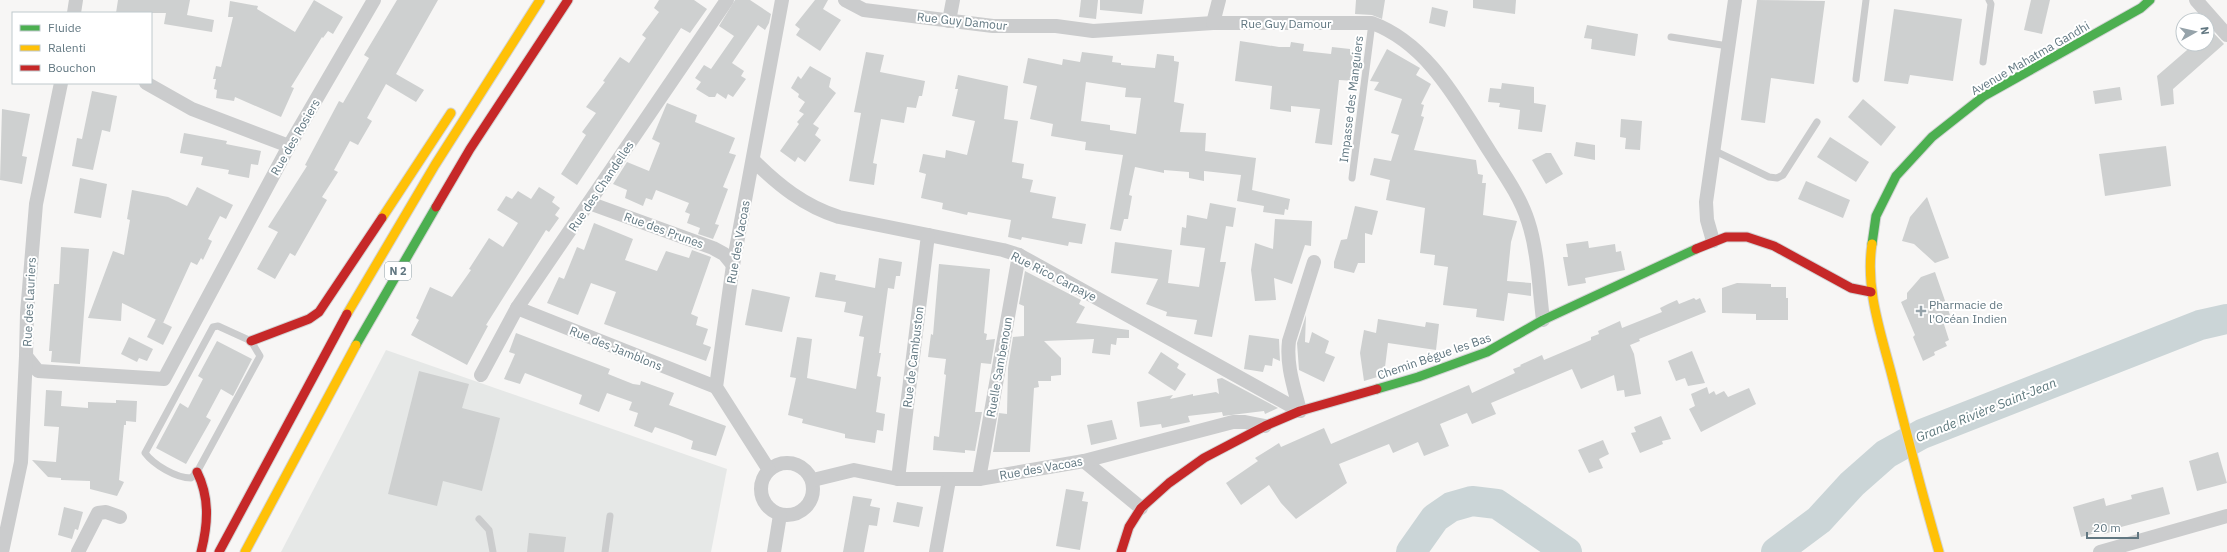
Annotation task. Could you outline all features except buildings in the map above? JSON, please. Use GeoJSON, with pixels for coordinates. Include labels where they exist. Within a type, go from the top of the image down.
{"type":"FeatureCollection","features":[{"type":"Feature","properties":{"kind":"main road","name":"N 2"},"geometry":{"type":"LineString","coordinates":[[218,552],[336,334],[409,206],[485,83],[540,0]]}},
{"type":"Feature","properties":{"kind":"main road","name":"N 2"},"geometry":{"type":"LineString","coordinates":[[245,552],[380,303],[470,148],[568,0]]}},
{"type":"Feature","properties":{"kind":"main road","name":"Avenue Mahatma Gandhi"},"geometry":{"type":"LineString","coordinates":[[1940,552],[1918,480],[1872,292],[1870,256],[1876,216],[1896,176],[1932,137],[1984,96],[2141,8],[2150,0]]}},
{"type":"Feature","properties":{"kind":"main road"},"geometry":{"type":"LineString","coordinates":[[251,341],[309,319],[319,312],[448,116],[485,83]]}},
{"type":"Feature","properties":{"kind":"main road","name":"Chemin Bégue les Bas"},"geometry":{"type":"LineString","coordinates":[[1121,552],[1130,527],[1141,508],[1169,483],[1204,458],[1265,426],[1300,411],[1418,377],[1487,352],[1543,320],[1713,241],[1733,236],[1753,237],[1772,245],[1861,293],[1872,292]]}},
{"type":"Feature","properties":{"kind":"main road"},"geometry":{"type":"LineString","coordinates":[[197,472],[205,485],[207,508],[205,537],[201,552]]}},
{"type":"Feature","properties":{"kind":"street"},"geometry":{"type":"LineString","coordinates":[[74,12],[76,0]]}},
{"type":"Feature","properties":{"kind":"street","name":"Rue des Rosiers"},"geometry":{"type":"LineString","coordinates":[[218,275],[289,146],[374,0]]}},
{"type":"Feature","properties":{"kind":"street","name":"Rue des Chandelles"},"geometry":{"type":"LineString","coordinates":[[481,375],[517,308],[727,0]]}},
{"type":"Feature","properties":{"kind":"street","name":"Rue des Vacoas"},"geometry":{"type":"LineString","coordinates":[[716,387],[733,265],[782,0]]}},
{"type":"Feature","properties":{"kind":"street","name":"Rue Guy Damour"},"geometry":{"type":"LineString","coordinates":[[846,0],[864,10],[993,26],[1056,26],[1093,31],[1213,23],[1372,23],[1390,30],[1405,41],[1443,79],[1521,202],[1532,234],[1543,320]]}},
{"type":"Feature","properties":{"kind":"street"},"geometry":{"type":"LineString","coordinates":[[949,21],[953,0]]}},
{"type":"Feature","properties":{"kind":"street"},"geometry":{"type":"LineString","coordinates":[[1213,23],[1219,0]]}},
{"type":"Feature","properties":{"kind":"street"},"geometry":{"type":"LineString","coordinates":[[1713,241],[1707,220],[1706,202],[1735,0]]}},
{"type":"Feature","properties":{"kind":"street"},"geometry":{"type":"LineString","coordinates":[[2196,0],[2227,35]]}},
{"type":"Feature","properties":{"kind":"street","name":"Rue des Lauriers"},"geometry":{"type":"LineString","coordinates":[[61,84],[36,204],[27,313],[26,356],[38,371],[164,379],[218,275]]}},
{"type":"Feature","properties":{"kind":"street"},"geometry":{"type":"LineString","coordinates":[[148,84],[192,109],[289,146]]}},
{"type":"Feature","properties":{"kind":"street","name":"Rue Rico Carpaye"},"geometry":{"type":"LineString","coordinates":[[753,160],[774,180],[819,211],[839,217],[1003,250],[1019,256],[1300,411]]}},
{"type":"Feature","properties":{"kind":"street","name":"Rue des Prunes"},"geometry":{"type":"LineString","coordinates":[[589,203],[713,248],[724,254],[733,265]]}},
{"type":"Feature","properties":{"kind":"street","name":"Rue de Cambuston"},"geometry":{"type":"LineString","coordinates":[[898,479],[928,235]]}},
{"type":"Feature","properties":{"kind":"street","name":"Ruelle Sambenoun"},"geometry":{"type":"LineString","coordinates":[[979,479],[1019,256]]}},
{"type":"Feature","properties":{"kind":"street"},"geometry":{"type":"LineString","coordinates":[[1300,411],[1288,365],[1287,352],[1289,341],[1314,262]]}},
{"type":"Feature","properties":{"kind":"street","name":"Rue des Jamblons"},"geometry":{"type":"LineString","coordinates":[[517,308],[716,387]]}},
{"type":"Feature","properties":{"kind":"street"},"geometry":{"type":"LineString","coordinates":[[2,544],[22,462],[26,356]]}},
{"type":"Feature","properties":{"kind":"street"},"geometry":{"type":"LineString","coordinates":[[716,387],[769,470]]}},
{"type":"Feature","properties":{"kind":"street","name":"Rue des Vacoas"},"geometry":{"type":"LineString","coordinates":[[813,480],[854,470],[898,479],[979,479],[1084,461],[1233,422],[1245,422],[1265,426]]}},
{"type":"Feature","properties":{"kind":"street"},"geometry":{"type":"LineString","coordinates":[[1084,461],[1141,508]]}},
{"type":"Feature","properties":{"kind":"street"},"geometry":{"type":"LineString","coordinates":[[787,463],[796,464],[813,480],[812,497],[807,506],[795,514],[780,515],[770,510],[763,500],[761,490],[763,479],[769,470],[777,465],[787,463]]}},
{"type":"Feature","properties":{"kind":"street"},"geometry":{"type":"LineString","coordinates":[[936,552],[949,480]]}},
{"type":"Feature","properties":{"kind":"street"},"geometry":{"type":"LineString","coordinates":[[78,552],[98,513],[106,512],[120,517]]}},
{"type":"Feature","properties":{"kind":"street"},"geometry":{"type":"LineString","coordinates":[[774,552],[780,515]]}},
{"type":"Feature","properties":{"kind":"street"},"geometry":{"type":"LineString","coordinates":[[2100,552],[2227,516]]}},
{"type":"Feature","properties":{"kind":"lane"},"geometry":{"type":"LineString","coordinates":[[1856,79],[1866,0]]}},
{"type":"Feature","properties":{"kind":"lane"},"geometry":{"type":"LineString","coordinates":[[1983,62],[1991,4],[1989,0]]}},
{"type":"Feature","properties":{"kind":"lane","name":"Impasse des Manguiers"},"geometry":{"type":"LineString","coordinates":[[1352,178],[1372,23]]}},
{"type":"Feature","properties":{"kind":"lane"},"geometry":{"type":"LineString","coordinates":[[1671,37],[1728,46]]}},
{"type":"Feature","properties":{"kind":"lane"},"geometry":{"type":"LineString","coordinates":[[1713,150],[1769,177],[1777,178],[1783,175],[1817,122]]}},
{"type":"Feature","properties":{"kind":"lane"},"geometry":{"type":"LineString","coordinates":[[218,326],[251,341],[260,356],[197,472],[191,478],[182,478],[150,460],[145,454],[147,446],[213,327],[218,326]]}},
{"type":"Feature","properties":{"kind":"lane"},"geometry":{"type":"LineString","coordinates":[[605,552],[610,516]]}},
{"type":"Feature","properties":{"kind":"lane"},"geometry":{"type":"LineString","coordinates":[[479,519],[488,530],[493,552]]}},
{"type":"Feature","properties":{"kind":"shaded area"},"geometry":{"type":"Polygon","coordinates":[[[386,350],[727,469],[711,552],[281,552],[386,350]]]}},
{"type":"Feature","properties":{"kind":"waterway","name":"Grande Rivière Saint-Jean"},"geometry":{"type":"LineString","coordinates":[[1776,552],[1819,520],[1852,484],[1886,454],[1922,434],[2200,325],[2227,319]]}},
{"type":"Feature","properties":{"kind":"waterway","name":"Grande Rivière Saint-Jean"},"geometry":{"type":"LineString","coordinates":[[1411,552],[1435,518],[1451,507],[1472,501],[1497,504],[1567,552]]}},
{"type":"Feature","properties":{"kind":"traffic: fast"},"geometry":{"type":"LineString","coordinates":[[1872,244],[1876,216],[1896,176],[1932,137],[1984,96],[2141,8],[2150,0]]}},
{"type":"Feature","properties":{"kind":"traffic: fast"},"geometry":{"type":"LineString","coordinates":[[356,345],[436,207]]}},
{"type":"Feature","properties":{"kind":"traffic: fast"},"geometry":{"type":"LineString","coordinates":[[1377,389],[1418,377],[1487,352],[1543,320],[1696,249]]}},
{"type":"Feature","properties":{"kind":"traffic: slow"},"geometry":{"type":"LineString","coordinates":[[347,314],[435,165],[540,0]]}},
{"type":"Feature","properties":{"kind":"traffic: slow"},"geometry":{"type":"LineString","coordinates":[[382,218],[451,113]]}},
{"type":"Feature","properties":{"kind":"traffic: slow"},"geometry":{"type":"LineString","coordinates":[[1872,244],[1870,261],[1872,294],[1875,311],[1939,552]]}},
{"type":"Feature","properties":{"kind":"traffic: slow"},"geometry":{"type":"LineString","coordinates":[[245,552],[356,345]]}},
{"type":"Feature","properties":{"kind":"traffic: jam"},"geometry":{"type":"LineString","coordinates":[[436,207],[470,149],[568,0]]}},
{"type":"Feature","properties":{"kind":"traffic: jam"},"geometry":{"type":"LineString","coordinates":[[251,341],[309,319],[319,312],[382,218]]}},
{"type":"Feature","properties":{"kind":"traffic: jam"},"geometry":{"type":"LineString","coordinates":[[1696,249],[1726,237],[1747,237],[1774,246],[1851,288],[1871,292]]}},
{"type":"Feature","properties":{"kind":"traffic: jam"},"geometry":{"type":"LineString","coordinates":[[219,552],[347,314]]}},
{"type":"Feature","properties":{"kind":"traffic: jam"},"geometry":{"type":"LineString","coordinates":[[1121,552],[1129,527],[1141,508],[1169,483],[1204,458],[1265,426],[1300,411],[1377,389]]}},
{"type":"Feature","properties":{"kind":"traffic: jam"},"geometry":{"type":"LineString","coordinates":[[197,472],[206,501],[206,521],[201,552]]}},
{"type":"Feature","properties":{"kind":"place","name":"Pharmacie de l'Océan Indien"},"geometry":{"type":"Point","coordinates":[1921,311]}}]}
